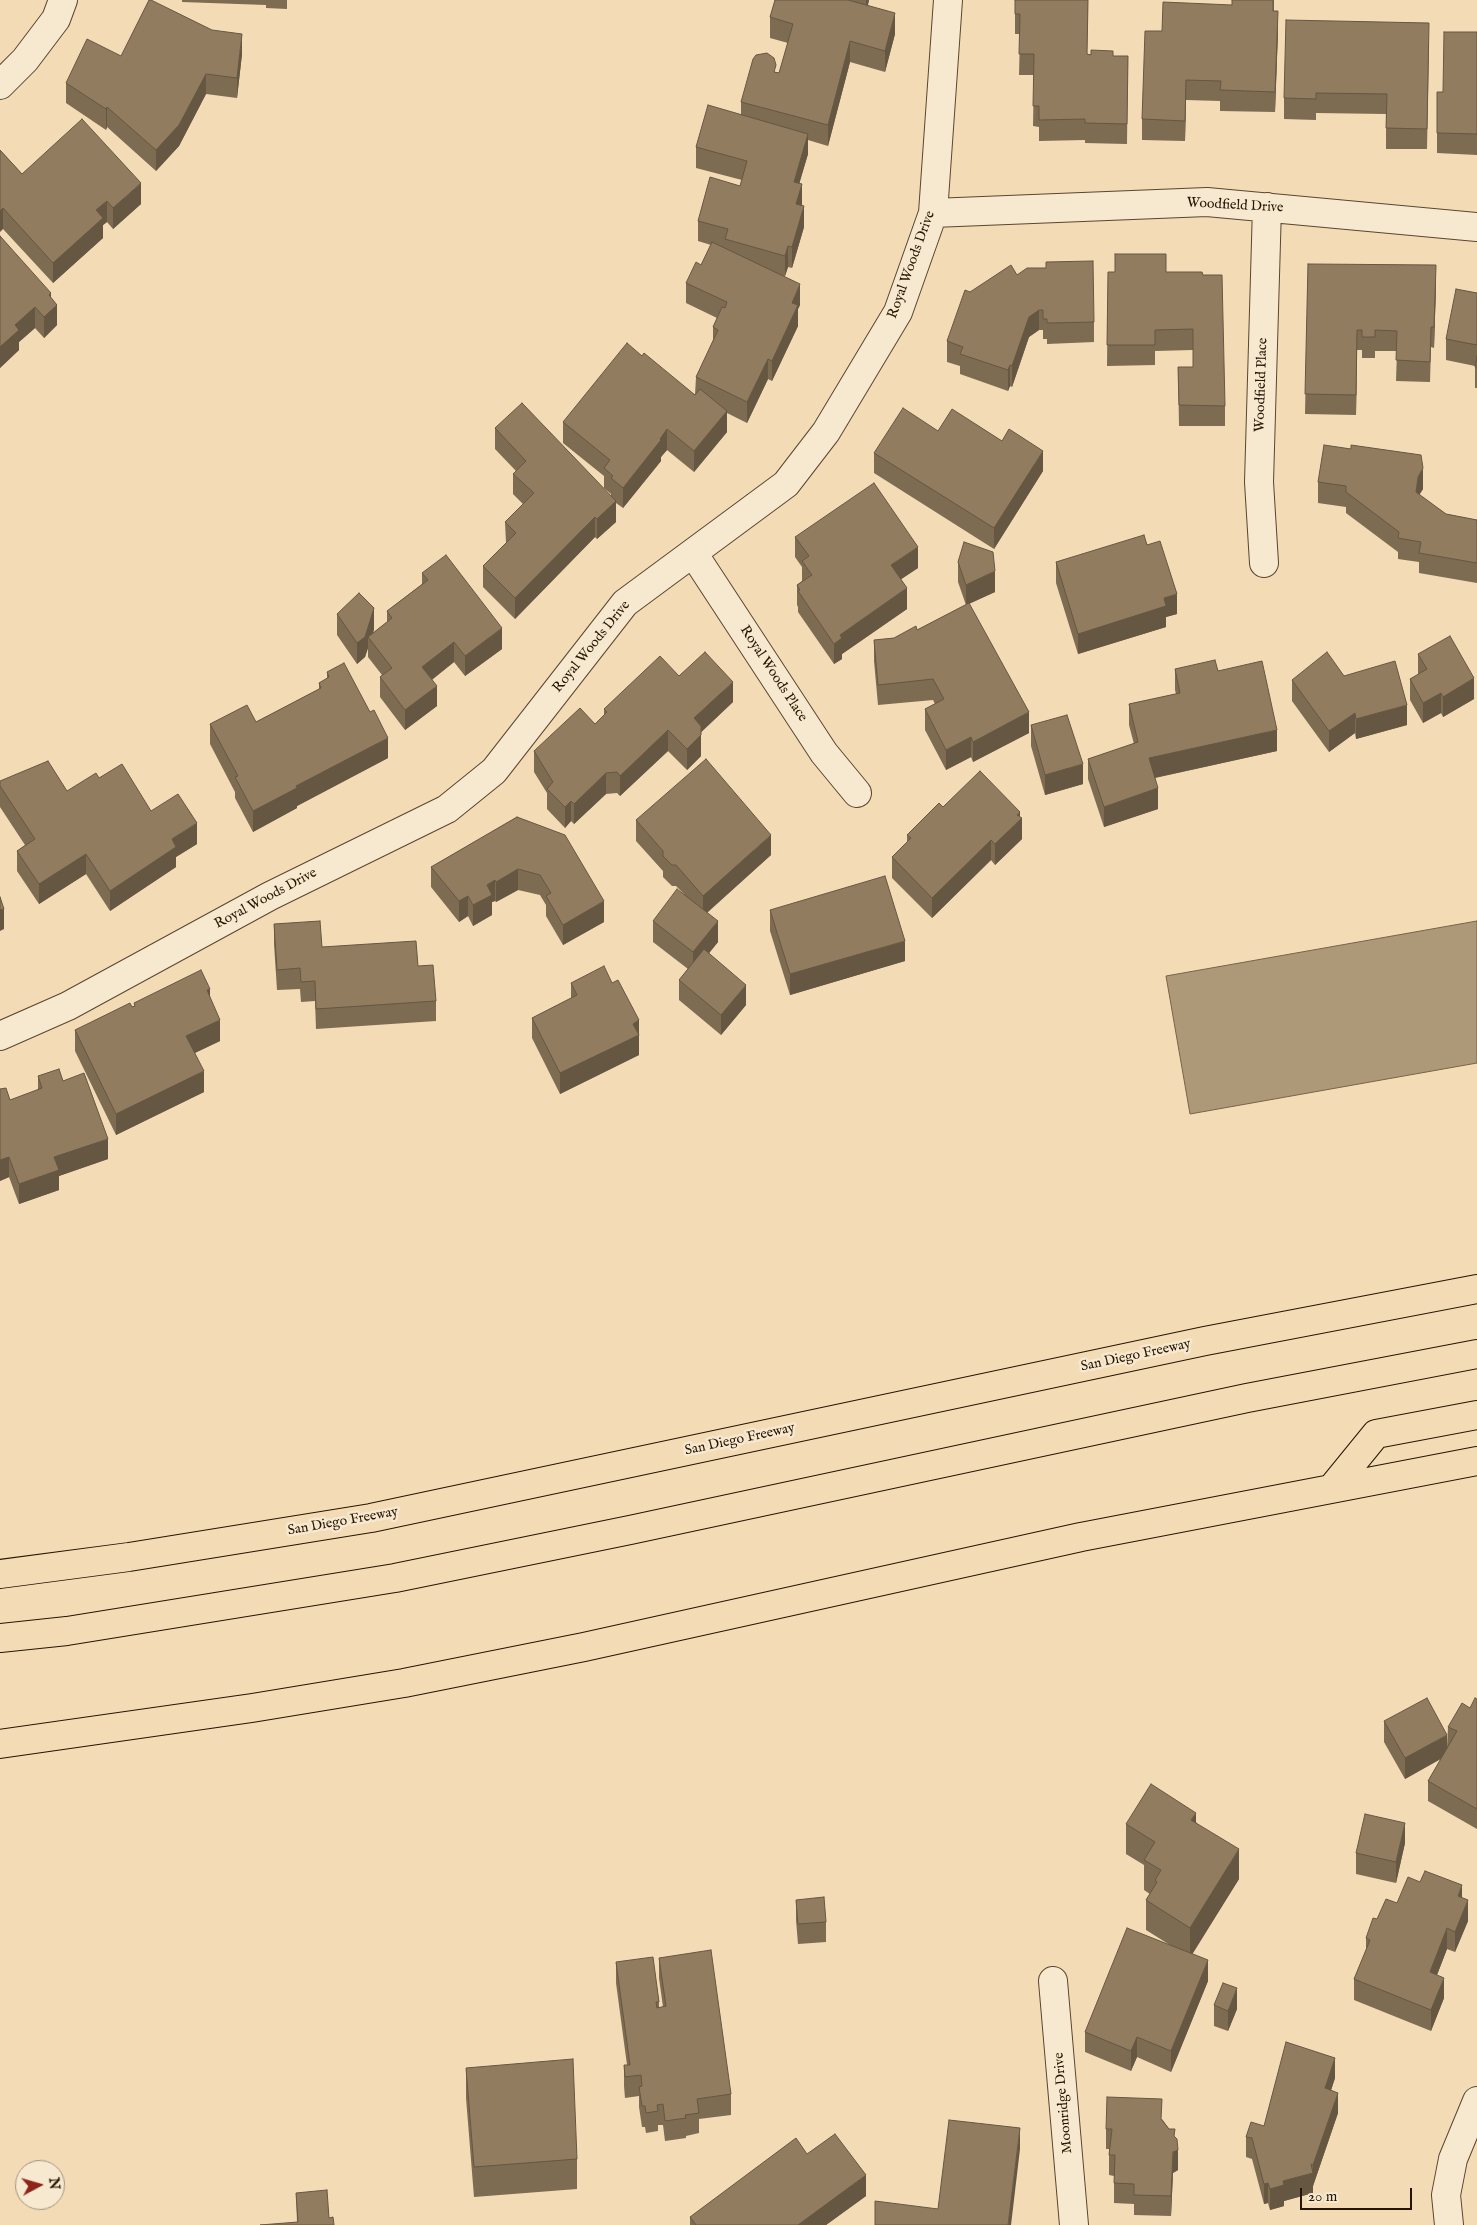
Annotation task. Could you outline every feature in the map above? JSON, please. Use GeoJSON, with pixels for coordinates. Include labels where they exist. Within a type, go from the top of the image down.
{"type":"FeatureCollection","features":[{"type":"Feature","properties":{"kind":"highway","name":"San Diego Freeway"},"geometry":{"type":"LineString","coordinates":[[0,1574],[129,1557],[372,1518],[1205,1342],[1477,1289]]}},
{"type":"Feature","properties":{"kind":"highway"},"geometry":{"type":"LineString","coordinates":[[0,1638],[67,1631],[395,1578],[630,1530],[1247,1398],[1477,1354]]}},
{"type":"Feature","properties":{"kind":"highway"},"geometry":{"type":"LineString","coordinates":[[1332,1488],[1376,1434],[1477,1415]]}},
{"type":"Feature","properties":{"kind":"highway"},"geometry":{"type":"LineString","coordinates":[[0,1744],[242,1710],[404,1683],[584,1647],[1081,1537],[1477,1461]]}},
{"type":"Feature","properties":{"kind":"street"},"geometry":{"type":"LineString","coordinates":[[0,85],[25,60],[56,19],[63,0]]}},
{"type":"Feature","properties":{"kind":"street","name":"Royal Woods Drive"},"geometry":{"type":"LineString","coordinates":[[0,1036],[68,1006],[270,896],[447,809],[494,771],[625,603],[786,484],[826,432],[898,312],[933,213],[948,0]]}},
{"type":"Feature","properties":{"kind":"street","name":"Woodfield Drive"},"geometry":{"type":"LineString","coordinates":[[933,213],[1207,202],[1477,227]]}},
{"type":"Feature","properties":{"kind":"street","name":"Woodfield Place"},"geometry":{"type":"LineString","coordinates":[[1264,563],[1259,482],[1267,207]]}},
{"type":"Feature","properties":{"kind":"street","name":"Royal Woods Place"},"geometry":{"type":"LineString","coordinates":[[693,553],[824,753],[857,793]]}},
{"type":"Feature","properties":{"kind":"street","name":"Moonridge Drive"},"geometry":{"type":"LineString","coordinates":[[1054,1981],[1074,2225]]}},
{"type":"Feature","properties":{"kind":"street"},"geometry":{"type":"LineString","coordinates":[[1449,2225],[1446,2195],[1453,2159],[1477,2101]]}},
{"type":"Feature","properties":{"kind":"shaded area"},"geometry":{"type":"Polygon","coordinates":[[[1477,921],[1477,1063],[1190,1114],[1166,976],[1477,921]]]}},
{"type":"Feature","properties":{"kind":"building"},"geometry":{"type":"Polygon","coordinates":[[[149,0],[212,30],[242,34],[237,78],[206,74],[179,125],[156,150],[107,107],[106,109],[66,83],[87,39],[121,56],[149,0]]]}},
{"type":"Feature","properties":{"kind":"building"},"geometry":{"type":"Polygon","coordinates":[[[775,0],[848,0],[895,13],[885,51],[850,41],[828,125],[741,102],[753,59],[756,55],[767,53],[774,58],[776,65],[774,72],[779,73],[793,24],[770,17],[775,0]]]}},
{"type":"Feature","properties":{"kind":"building"},"geometry":{"type":"Polygon","coordinates":[[[1015,0],[1088,0],[1087,54],[1091,55],[1091,50],[1113,51],[1113,56],[1128,56],[1127,124],[1085,123],[1085,119],[1039,120],[1039,106],[1033,106],[1034,54],[1019,54],[1020,14],[1015,14],[1015,0]]]}},
{"type":"Feature","properties":{"kind":"building"},"geometry":{"type":"Polygon","coordinates":[[[1232,0],[1273,0],[1273,11],[1278,11],[1275,92],[1220,90],[1221,81],[1186,80],[1185,121],[1142,119],[1145,31],[1162,31],[1163,2],[1232,5],[1232,0]]]}},
{"type":"Feature","properties":{"kind":"building"},"geometry":{"type":"Polygon","coordinates":[[[1286,20],[1429,23],[1427,129],[1386,128],[1387,94],[1316,93],[1316,99],[1284,98],[1286,20]]]}},
{"type":"Feature","properties":{"kind":"building"},"geometry":{"type":"Polygon","coordinates":[[[1444,32],[1477,32],[1477,134],[1437,133],[1437,92],[1443,92],[1444,32]]]}},
{"type":"Feature","properties":{"kind":"building"},"geometry":{"type":"Polygon","coordinates":[[[708,105],[808,134],[794,182],[802,184],[796,204],[804,206],[792,247],[788,246],[785,256],[725,239],[728,229],[698,221],[710,177],[740,186],[747,161],[696,147],[708,105]]]}},
{"type":"Feature","properties":{"kind":"building"},"geometry":{"type":"Polygon","coordinates":[[[82,119],[141,183],[113,208],[107,201],[96,210],[103,218],[53,263],[3,208],[0,211],[0,150],[22,174],[82,119]]]}},
{"type":"Feature","properties":{"kind":"building"},"geometry":{"type":"Polygon","coordinates":[[[0,236],[51,293],[49,295],[57,305],[44,317],[35,307],[15,325],[19,330],[0,347],[0,236]]]}},
{"type":"Feature","properties":{"kind":"building"},"geometry":{"type":"Polygon","coordinates":[[[712,242],[800,284],[792,303],[798,305],[772,361],[768,359],[747,402],[696,377],[718,330],[713,327],[722,307],[725,308],[727,302],[686,283],[696,262],[701,265],[712,242]]]}},
{"type":"Feature","properties":{"kind":"building"},"geometry":{"type":"Polygon","coordinates":[[[1115,254],[1166,254],[1166,272],[1202,272],[1203,275],[1222,275],[1225,406],[1179,405],[1178,367],[1193,367],[1193,329],[1155,330],[1155,345],[1107,345],[1108,272],[1115,272],[1115,254]]]}},
{"type":"Feature","properties":{"kind":"building"},"geometry":{"type":"Polygon","coordinates":[[[1093,261],[1094,322],[1047,323],[1047,319],[1043,319],[1043,310],[1039,310],[1029,317],[1012,366],[1010,365],[1008,370],[960,354],[963,347],[947,341],[965,290],[970,292],[1011,265],[1017,275],[1027,268],[1046,268],[1046,262],[1093,261]]]}},
{"type":"Feature","properties":{"kind":"building"},"geometry":{"type":"Polygon","coordinates":[[[1308,264],[1436,265],[1434,327],[1431,327],[1430,362],[1396,360],[1397,331],[1375,330],[1375,337],[1362,337],[1362,330],[1357,330],[1356,395],[1305,394],[1308,264]]]}},
{"type":"Feature","properties":{"kind":"building"},"geometry":{"type":"Polygon","coordinates":[[[1456,289],[1477,293],[1477,345],[1446,339],[1456,289]]]}},
{"type":"Feature","properties":{"kind":"building"},"geometry":{"type":"Polygon","coordinates":[[[627,343],[642,356],[644,353],[695,395],[700,389],[727,411],[694,451],[667,429],[661,440],[623,488],[611,478],[613,476],[604,468],[610,460],[563,422],[627,343]]]}},
{"type":"Feature","properties":{"kind":"building"},"geometry":{"type":"Polygon","coordinates":[[[522,403],[616,501],[597,519],[595,517],[515,598],[483,566],[516,533],[505,522],[534,493],[513,474],[526,461],[495,428],[522,403]]]}},
{"type":"Feature","properties":{"kind":"building"},"geometry":{"type":"Polygon","coordinates":[[[903,408],[938,431],[952,409],[1002,441],[1009,429],[1043,451],[994,528],[874,453],[903,408]]]}},
{"type":"Feature","properties":{"kind":"building"},"geometry":{"type":"Polygon","coordinates":[[[1324,445],[1351,449],[1351,445],[1421,455],[1423,468],[1418,477],[1416,492],[1446,514],[1477,520],[1477,563],[1419,553],[1421,542],[1398,538],[1399,532],[1346,492],[1346,486],[1318,482],[1324,445]]]}},
{"type":"Feature","properties":{"kind":"building"},"geometry":{"type":"Polygon","coordinates":[[[874,483],[918,547],[891,565],[907,588],[840,635],[842,638],[834,644],[798,591],[800,590],[797,585],[812,575],[802,561],[809,556],[795,537],[874,483]]]}},
{"type":"Feature","properties":{"kind":"building"},"geometry":{"type":"Polygon","coordinates":[[[1144,535],[1147,545],[1160,541],[1177,594],[1164,598],[1166,606],[1078,634],[1056,562],[1144,535]]]}},
{"type":"Feature","properties":{"kind":"building"},"geometry":{"type":"Polygon","coordinates":[[[964,542],[993,552],[995,571],[966,585],[958,562],[964,542]]]}},
{"type":"Feature","properties":{"kind":"building"},"geometry":{"type":"Polygon","coordinates":[[[446,555],[502,628],[465,656],[454,642],[422,667],[437,686],[405,710],[380,677],[392,668],[368,637],[392,618],[387,611],[428,580],[422,573],[446,555]]]}},
{"type":"Feature","properties":{"kind":"building"},"geometry":{"type":"Polygon","coordinates":[[[359,593],[374,608],[365,637],[357,643],[337,614],[359,593]]]}},
{"type":"Feature","properties":{"kind":"building"},"geometry":{"type":"Polygon","coordinates":[[[969,603],[1029,712],[973,742],[971,737],[946,750],[925,709],[944,699],[933,679],[878,685],[874,640],[894,638],[916,626],[917,630],[969,603]]]}},
{"type":"Feature","properties":{"kind":"building"},"geometry":{"type":"Polygon","coordinates":[[[1450,636],[1474,678],[1443,697],[1441,693],[1423,703],[1410,679],[1427,669],[1418,654],[1450,636]]]}},
{"type":"Feature","properties":{"kind":"building"},"geometry":{"type":"Polygon","coordinates":[[[705,652],[733,682],[694,718],[701,726],[701,735],[687,749],[668,730],[620,776],[617,772],[606,773],[574,804],[571,801],[565,807],[547,789],[553,782],[534,751],[580,708],[595,724],[607,712],[604,709],[660,656],[679,676],[705,652]]]}},
{"type":"Feature","properties":{"kind":"building"},"geometry":{"type":"Polygon","coordinates":[[[1327,652],[1344,676],[1395,661],[1407,705],[1356,719],[1355,713],[1329,731],[1292,680],[1327,652]]]}},
{"type":"Feature","properties":{"kind":"building"},"geometry":{"type":"Polygon","coordinates":[[[1215,660],[1218,671],[1262,661],[1277,730],[1149,758],[1158,788],[1104,807],[1088,759],[1138,742],[1129,704],[1180,693],[1175,669],[1215,660]]]}},
{"type":"Feature","properties":{"kind":"building"},"geometry":{"type":"Polygon","coordinates":[[[344,663],[370,712],[374,710],[388,738],[296,786],[297,788],[253,811],[235,777],[238,776],[210,724],[247,705],[256,722],[321,688],[319,683],[329,677],[327,672],[344,663]]]}},
{"type":"Feature","properties":{"kind":"building"},"geometry":{"type":"Polygon","coordinates":[[[1067,715],[1083,764],[1045,775],[1031,725],[1067,715]]]}},
{"type":"Feature","properties":{"kind":"building"},"geometry":{"type":"Polygon","coordinates":[[[706,759],[771,835],[703,896],[676,865],[672,865],[663,856],[663,851],[636,820],[706,759]]]}},
{"type":"Feature","properties":{"kind":"building"},"geometry":{"type":"Polygon","coordinates":[[[48,761],[67,791],[96,773],[99,778],[122,764],[151,811],[178,794],[197,823],[172,839],[176,847],[110,891],[86,854],[39,884],[17,851],[35,839],[0,786],[0,781],[48,761]]]}},
{"type":"Feature","properties":{"kind":"building"},"geometry":{"type":"Polygon","coordinates":[[[980,771],[1020,812],[1017,815],[1022,818],[995,844],[991,840],[932,898],[892,857],[911,838],[907,835],[939,803],[943,807],[980,771]]]}},
{"type":"Feature","properties":{"kind":"building"},"geometry":{"type":"Polygon","coordinates":[[[517,817],[565,835],[604,901],[563,925],[546,896],[551,893],[540,875],[518,869],[487,885],[492,895],[473,905],[468,896],[459,901],[431,867],[517,817]]]}},
{"type":"Feature","properties":{"kind":"building"},"geometry":{"type":"Polygon","coordinates":[[[885,876],[905,941],[790,974],[770,910],[885,876]]]}},
{"type":"Feature","properties":{"kind":"building"},"geometry":{"type":"Polygon","coordinates":[[[677,889],[718,921],[693,952],[653,921],[677,889]]]}},
{"type":"Feature","properties":{"kind":"building"},"geometry":{"type":"Polygon","coordinates":[[[0,897],[4,909],[0,910],[0,897]]]}},
{"type":"Feature","properties":{"kind":"building"},"geometry":{"type":"Polygon","coordinates":[[[320,921],[322,947],[416,941],[418,966],[433,965],[436,1001],[316,1009],[315,981],[301,982],[300,968],[277,970],[274,924],[320,921]]]}},
{"type":"Feature","properties":{"kind":"building"},"geometry":{"type":"Polygon","coordinates":[[[704,949],[746,985],[721,1015],[679,980],[704,949]]]}},
{"type":"Feature","properties":{"kind":"building"},"geometry":{"type":"Polygon","coordinates":[[[604,966],[612,983],[618,980],[639,1020],[633,1024],[639,1035],[560,1073],[532,1018],[577,995],[571,983],[604,966]]]}},
{"type":"Feature","properties":{"kind":"building"},"geometry":{"type":"Polygon","coordinates":[[[201,970],[210,989],[207,990],[220,1020],[186,1036],[204,1071],[116,1114],[75,1030],[130,1003],[132,1007],[135,1006],[134,1003],[201,970]]]}},
{"type":"Feature","properties":{"kind":"building"},"geometry":{"type":"Polygon","coordinates":[[[59,1069],[63,1081],[84,1073],[108,1139],[54,1157],[59,1170],[19,1184],[9,1157],[0,1160],[0,1089],[6,1088],[10,1100],[42,1088],[38,1076],[59,1069]]]}},
{"type":"Feature","properties":{"kind":"building"},"geometry":{"type":"Polygon","coordinates":[[[1427,1698],[1447,1735],[1405,1758],[1384,1721],[1427,1698]]]}},
{"type":"Feature","properties":{"kind":"building"},"geometry":{"type":"Polygon","coordinates":[[[1475,1698],[1477,1699],[1477,1809],[1428,1781],[1457,1731],[1448,1727],[1462,1703],[1470,1708],[1475,1698]]]}},
{"type":"Feature","properties":{"kind":"building"},"geometry":{"type":"Polygon","coordinates":[[[1151,1784],[1196,1813],[1191,1820],[1239,1849],[1190,1928],[1146,1900],[1157,1882],[1155,1880],[1161,1870],[1144,1860],[1155,1842],[1126,1824],[1151,1784]]]}},
{"type":"Feature","properties":{"kind":"building"},"geometry":{"type":"Polygon","coordinates":[[[1365,1814],[1405,1823],[1396,1862],[1356,1853],[1365,1814]]]}},
{"type":"Feature","properties":{"kind":"building"},"geometry":{"type":"Polygon","coordinates":[[[1425,1871],[1462,1885],[1458,1896],[1468,1900],[1455,1932],[1447,1928],[1430,1972],[1444,1978],[1431,2010],[1354,1979],[1370,1940],[1366,1938],[1373,1918],[1377,1919],[1386,1899],[1397,1903],[1408,1877],[1420,1882],[1425,1871]]]}},
{"type":"Feature","properties":{"kind":"building"},"geometry":{"type":"Polygon","coordinates":[[[824,1897],[826,1922],[798,1924],[796,1900],[824,1897]]]}},
{"type":"Feature","properties":{"kind":"building"},"geometry":{"type":"Polygon","coordinates":[[[1127,1928],[1208,1960],[1171,2051],[1137,2037],[1131,2051],[1085,2032],[1127,1928]]]}},
{"type":"Feature","properties":{"kind":"building"},"geometry":{"type":"Polygon","coordinates":[[[711,1950],[731,2094],[697,2099],[699,2113],[685,2115],[686,2118],[665,2121],[663,2104],[657,2105],[658,2111],[646,2113],[645,2106],[642,2106],[639,2087],[642,2086],[641,2075],[625,2077],[624,2065],[630,2065],[616,1962],[653,1957],[659,2002],[656,2002],[657,2008],[666,2006],[659,1958],[711,1950]]]}},
{"type":"Feature","properties":{"kind":"building"},"geometry":{"type":"Polygon","coordinates":[[[1223,1983],[1237,1988],[1228,2011],[1214,2005],[1223,1983]]]}},
{"type":"Feature","properties":{"kind":"building"},"geometry":{"type":"Polygon","coordinates":[[[1286,2042],[1335,2058],[1325,2088],[1338,2093],[1313,2165],[1311,2164],[1313,2173],[1283,2181],[1284,2185],[1270,2189],[1268,2183],[1264,2184],[1252,2138],[1246,2137],[1251,2122],[1264,2126],[1286,2042]]]}},
{"type":"Feature","properties":{"kind":"building"},"geometry":{"type":"Polygon","coordinates":[[[573,2059],[577,2159],[474,2167],[466,2068],[573,2059]]]}},
{"type":"Feature","properties":{"kind":"building"},"geometry":{"type":"Polygon","coordinates":[[[1107,2097],[1162,2099],[1161,2119],[1169,2129],[1175,2129],[1174,2136],[1177,2139],[1178,2150],[1173,2152],[1171,2196],[1134,2195],[1134,2184],[1114,2183],[1115,2155],[1109,2155],[1112,2129],[1106,2129],[1107,2097]]]}},
{"type":"Feature","properties":{"kind":"building"},"geometry":{"type":"Polygon","coordinates":[[[949,2120],[1020,2128],[1008,2225],[875,2225],[875,2201],[938,2209],[949,2120]]]}},
{"type":"Feature","properties":{"kind":"building"},"geometry":{"type":"Polygon","coordinates":[[[835,2134],[866,2175],[798,2225],[696,2225],[690,2217],[796,2138],[807,2154],[835,2134]]]}},
{"type":"Feature","properties":{"kind":"building"},"geometry":{"type":"Polygon","coordinates":[[[327,2190],[329,2218],[333,2217],[334,2225],[260,2225],[298,2222],[296,2193],[327,2190]]]}}]}
